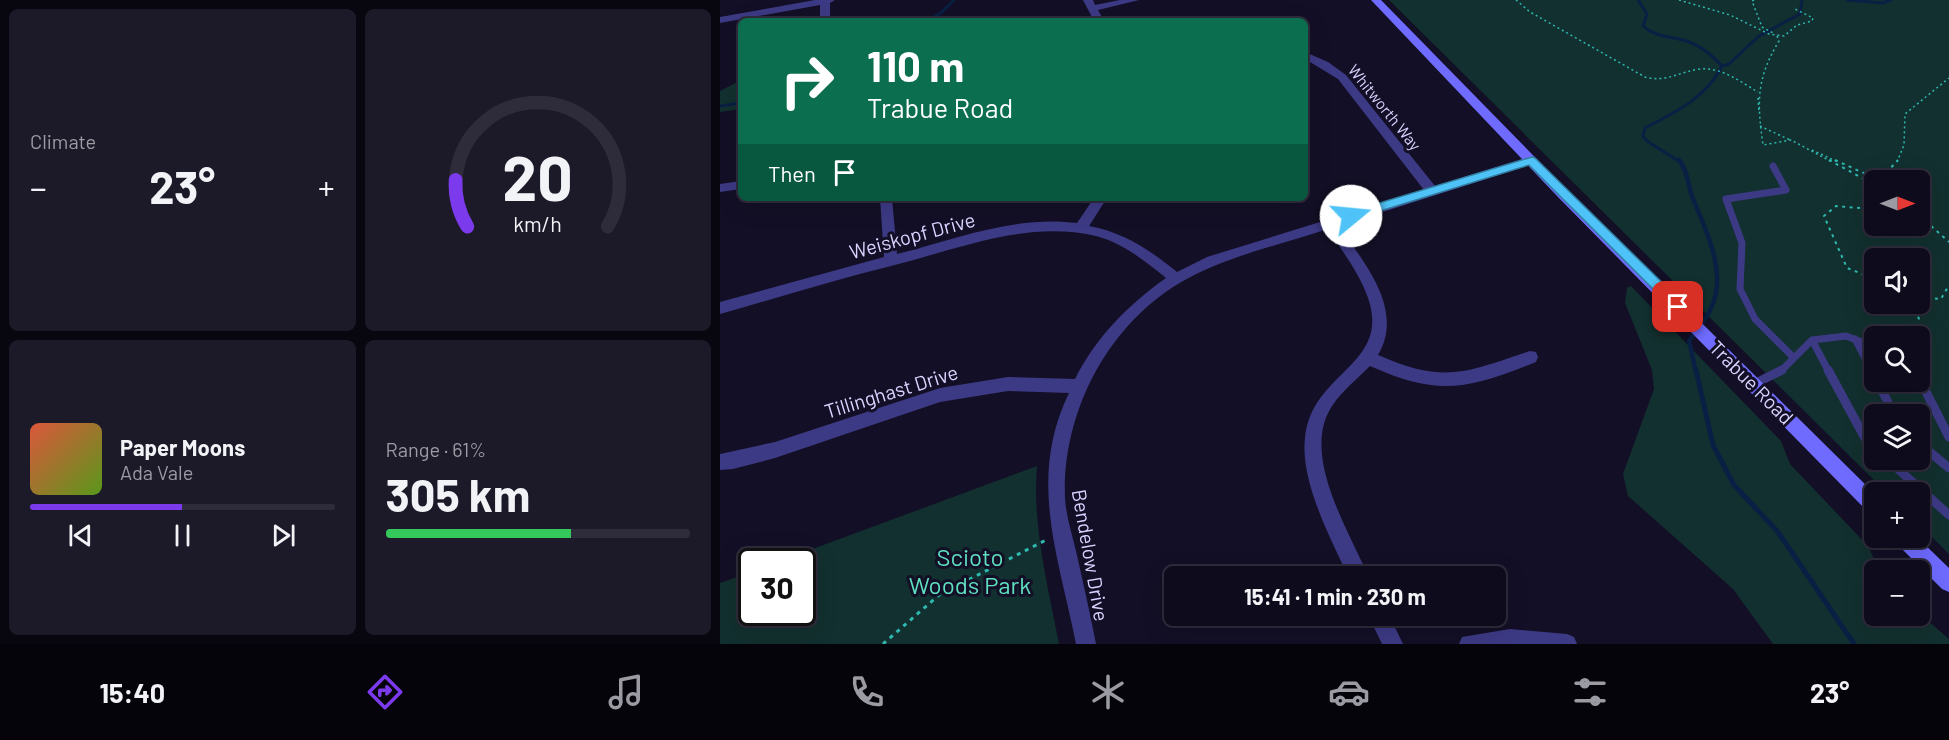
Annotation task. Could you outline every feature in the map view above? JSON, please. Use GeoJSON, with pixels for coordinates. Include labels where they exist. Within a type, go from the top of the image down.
{"type":"FeatureCollection","features":[{"type":"Feature","properties":{"kind":"main road","name":"Trabue Road"},"geometry":{"type":"LineString","coordinates":[[1376,0],[1864,496]]}},
{"type":"Feature","properties":{"kind":"main road"},"geometry":{"type":"LineString","coordinates":[[1915,548],[1949,582]]}},
{"type":"Feature","properties":{"kind":"street"},"geometry":{"type":"LineString","coordinates":[[720,20],[828,0],[825,18]]}},
{"type":"Feature","properties":{"kind":"street"},"geometry":{"type":"LineString","coordinates":[[1098,18],[1091,4],[1134,0]]}},
{"type":"Feature","properties":{"kind":"street","name":"Whitworth Way"},"geometry":{"type":"LineString","coordinates":[[1308,56],[1324,64],[1342,77],[1432,191]]}},
{"type":"Feature","properties":{"kind":"street","name":"Bendelow Drive"},"geometry":{"type":"LineString","coordinates":[[1086,644],[1056,498],[1057,463],[1062,431],[1079,386],[1120,325],[1176,279],[1212,261],[1532,160]]}},
{"type":"Feature","properties":{"kind":"street"},"geometry":{"type":"LineString","coordinates":[[720,188],[738,185]]}},
{"type":"Feature","properties":{"kind":"street"},"geometry":{"type":"LineString","coordinates":[[886,201],[891,261]]}},
{"type":"Feature","properties":{"kind":"street"},"geometry":{"type":"LineString","coordinates":[[1081,228],[1099,201]]}},
{"type":"Feature","properties":{"kind":"street"},"geometry":{"type":"LineString","coordinates":[[1330,222],[1377,301],[1379,333],[1368,358],[1329,395],[1318,414],[1313,432],[1312,450],[1321,491],[1354,566]]}},
{"type":"Feature","properties":{"kind":"street","name":"Weiskopf Drive"},"geometry":{"type":"LineString","coordinates":[[720,308],[1006,230],[1047,227],[1081,228],[1119,238],[1135,247],[1176,279]]}},
{"type":"Feature","properties":{"kind":"street"},"geometry":{"type":"LineString","coordinates":[[1368,358],[1420,378],[1460,382],[1530,357]]}},
{"type":"Feature","properties":{"kind":"street","name":"Tillinghast Drive"},"geometry":{"type":"LineString","coordinates":[[720,462],[775,450],[951,393],[1008,384],[1079,386]]}},
{"type":"Feature","properties":{"kind":"street"},"geometry":{"type":"LineString","coordinates":[[1384,626],[1393,644]]}},
{"type":"Feature","properties":{"kind":"street"},"geometry":{"type":"LineString","coordinates":[[1469,644],[1510,639],[1567,644]]}},
{"type":"Feature","properties":{"kind":"lane"},"geometry":{"type":"LineString","coordinates":[[1773,166],[1786,190],[1726,199],[1742,243],[1740,289],[1755,319],[1794,358]]}},
{"type":"Feature","properties":{"kind":"lane"},"geometry":{"type":"LineString","coordinates":[[1754,384],[1781,371],[1812,340],[1846,336],[1864,342]]}},
{"type":"Feature","properties":{"kind":"lane"},"geometry":{"type":"LineString","coordinates":[[1856,339],[1864,355]]}},
{"type":"Feature","properties":{"kind":"lane"},"geometry":{"type":"LineString","coordinates":[[1812,340],[1864,436]]}},
{"type":"Feature","properties":{"kind":"lane"},"geometry":{"type":"LineString","coordinates":[[1926,392],[1949,437]]}},
{"type":"Feature","properties":{"kind":"lane"},"geometry":{"type":"LineString","coordinates":[[1930,452],[1949,468]]}},
{"type":"Feature","properties":{"kind":"lane"},"geometry":{"type":"LineString","coordinates":[[1899,470],[1949,515]]}},
{"type":"Feature","properties":{"kind":"path"},"geometry":{"type":"LineString","coordinates":[[1516,0],[1530,12],[1645,77],[1657,81],[1698,69],[1707,69],[1726,75],[1758,92]]}},
{"type":"Feature","properties":{"kind":"path"},"geometry":{"type":"LineString","coordinates":[[1679,0],[1732,16],[1760,31],[1777,36],[1784,36],[1797,25],[1812,21],[1813,18],[1808,14],[1793,8]]}},
{"type":"Feature","properties":{"kind":"path"},"geometry":{"type":"LineString","coordinates":[[1754,0],[1752,1],[1762,27],[1777,36],[1779,41],[1764,64],[1756,104],[1763,145],[1791,140],[1864,178]]}},
{"type":"Feature","properties":{"kind":"path"},"geometry":{"type":"LineString","coordinates":[[1890,170],[1900,162],[1904,143],[1905,114],[1949,78]]}},
{"type":"Feature","properties":{"kind":"path"},"geometry":{"type":"LineString","coordinates":[[1760,126],[1864,173]]}},
{"type":"Feature","properties":{"kind":"path"},"geometry":{"type":"LineString","coordinates":[[1864,207],[1836,206],[1824,216],[1847,268],[1864,275]]}},
{"type":"Feature","properties":{"kind":"path"},"geometry":{"type":"LineString","coordinates":[[1930,225],[1949,242]]}},
{"type":"Feature","properties":{"kind":"path"},"geometry":{"type":"LineString","coordinates":[[1930,298],[1941,299],[1949,285]]}},
{"type":"Feature","properties":{"kind":"path"},"geometry":{"type":"LineString","coordinates":[[883,644],[939,595],[1062,532]]}},
{"type":"Feature","properties":{"kind":"green space"},"geometry":{"type":"Polygon","coordinates":[[[1389,0],[1949,0],[1949,554],[1930,535],[1930,482],[1876,482],[1389,0]]]}},
{"type":"Feature","properties":{"kind":"green space"},"geometry":{"type":"Polygon","coordinates":[[[738,82],[738,109],[720,112],[720,91],[738,82]]]}},
{"type":"Feature","properties":{"kind":"green space"},"geometry":{"type":"Polygon","coordinates":[[[1631,286],[1781,441],[1790,464],[1864,542],[1864,548],[1869,548],[1874,560],[1864,560],[1864,626],[1930,626],[1930,623],[1949,639],[1949,644],[1773,644],[1733,589],[1628,496],[1623,474],[1654,389],[1652,370],[1625,303],[1627,288],[1631,286]]]}},
{"type":"Feature","properties":{"kind":"green space","name":"Scioto Woods Park"},"geometry":{"type":"Polygon","coordinates":[[[1037,466],[1039,533],[1059,644],[720,644],[720,583],[738,577],[738,626],[816,626],[815,548],[1037,466]]]}},
{"type":"Feature","properties":{"kind":"waterway"},"geometry":{"type":"LineString","coordinates":[[932,18],[954,0]]}},
{"type":"Feature","properties":{"kind":"waterway"},"geometry":{"type":"LineString","coordinates":[[1638,0],[1647,14],[1643,26],[1648,30],[1694,44],[1722,66]]}},
{"type":"Feature","properties":{"kind":"waterway"},"geometry":{"type":"LineString","coordinates":[[1722,66],[1729,64],[1759,36],[1800,14],[1802,0]]}},
{"type":"Feature","properties":{"kind":"waterway"},"geometry":{"type":"LineString","coordinates":[[1847,0],[1883,3],[1891,0]]}},
{"type":"Feature","properties":{"kind":"waterway"},"geometry":{"type":"LineString","coordinates":[[1680,162],[1647,141],[1643,136],[1645,128],[1679,110],[1699,95],[1708,87],[1722,66]]}},
{"type":"Feature","properties":{"kind":"waterway"},"geometry":{"type":"LineString","coordinates":[[720,106],[738,103]]}},
{"type":"Feature","properties":{"kind":"waterway"},"geometry":{"type":"LineString","coordinates":[[1679,160],[1709,238],[1716,265],[1716,293],[1710,311],[1689,341],[1696,372]]}},
{"type":"Feature","properties":{"kind":"waterway"},"geometry":{"type":"LineString","coordinates":[[1696,370],[1713,445],[1734,485],[1778,532],[1854,644]]}},
{"type":"Feature","properties":{"kind":"route"},"geometry":{"type":"LineString","coordinates":[[1351,216],[1532,160],[1563,194],[1678,307]]}}]}
